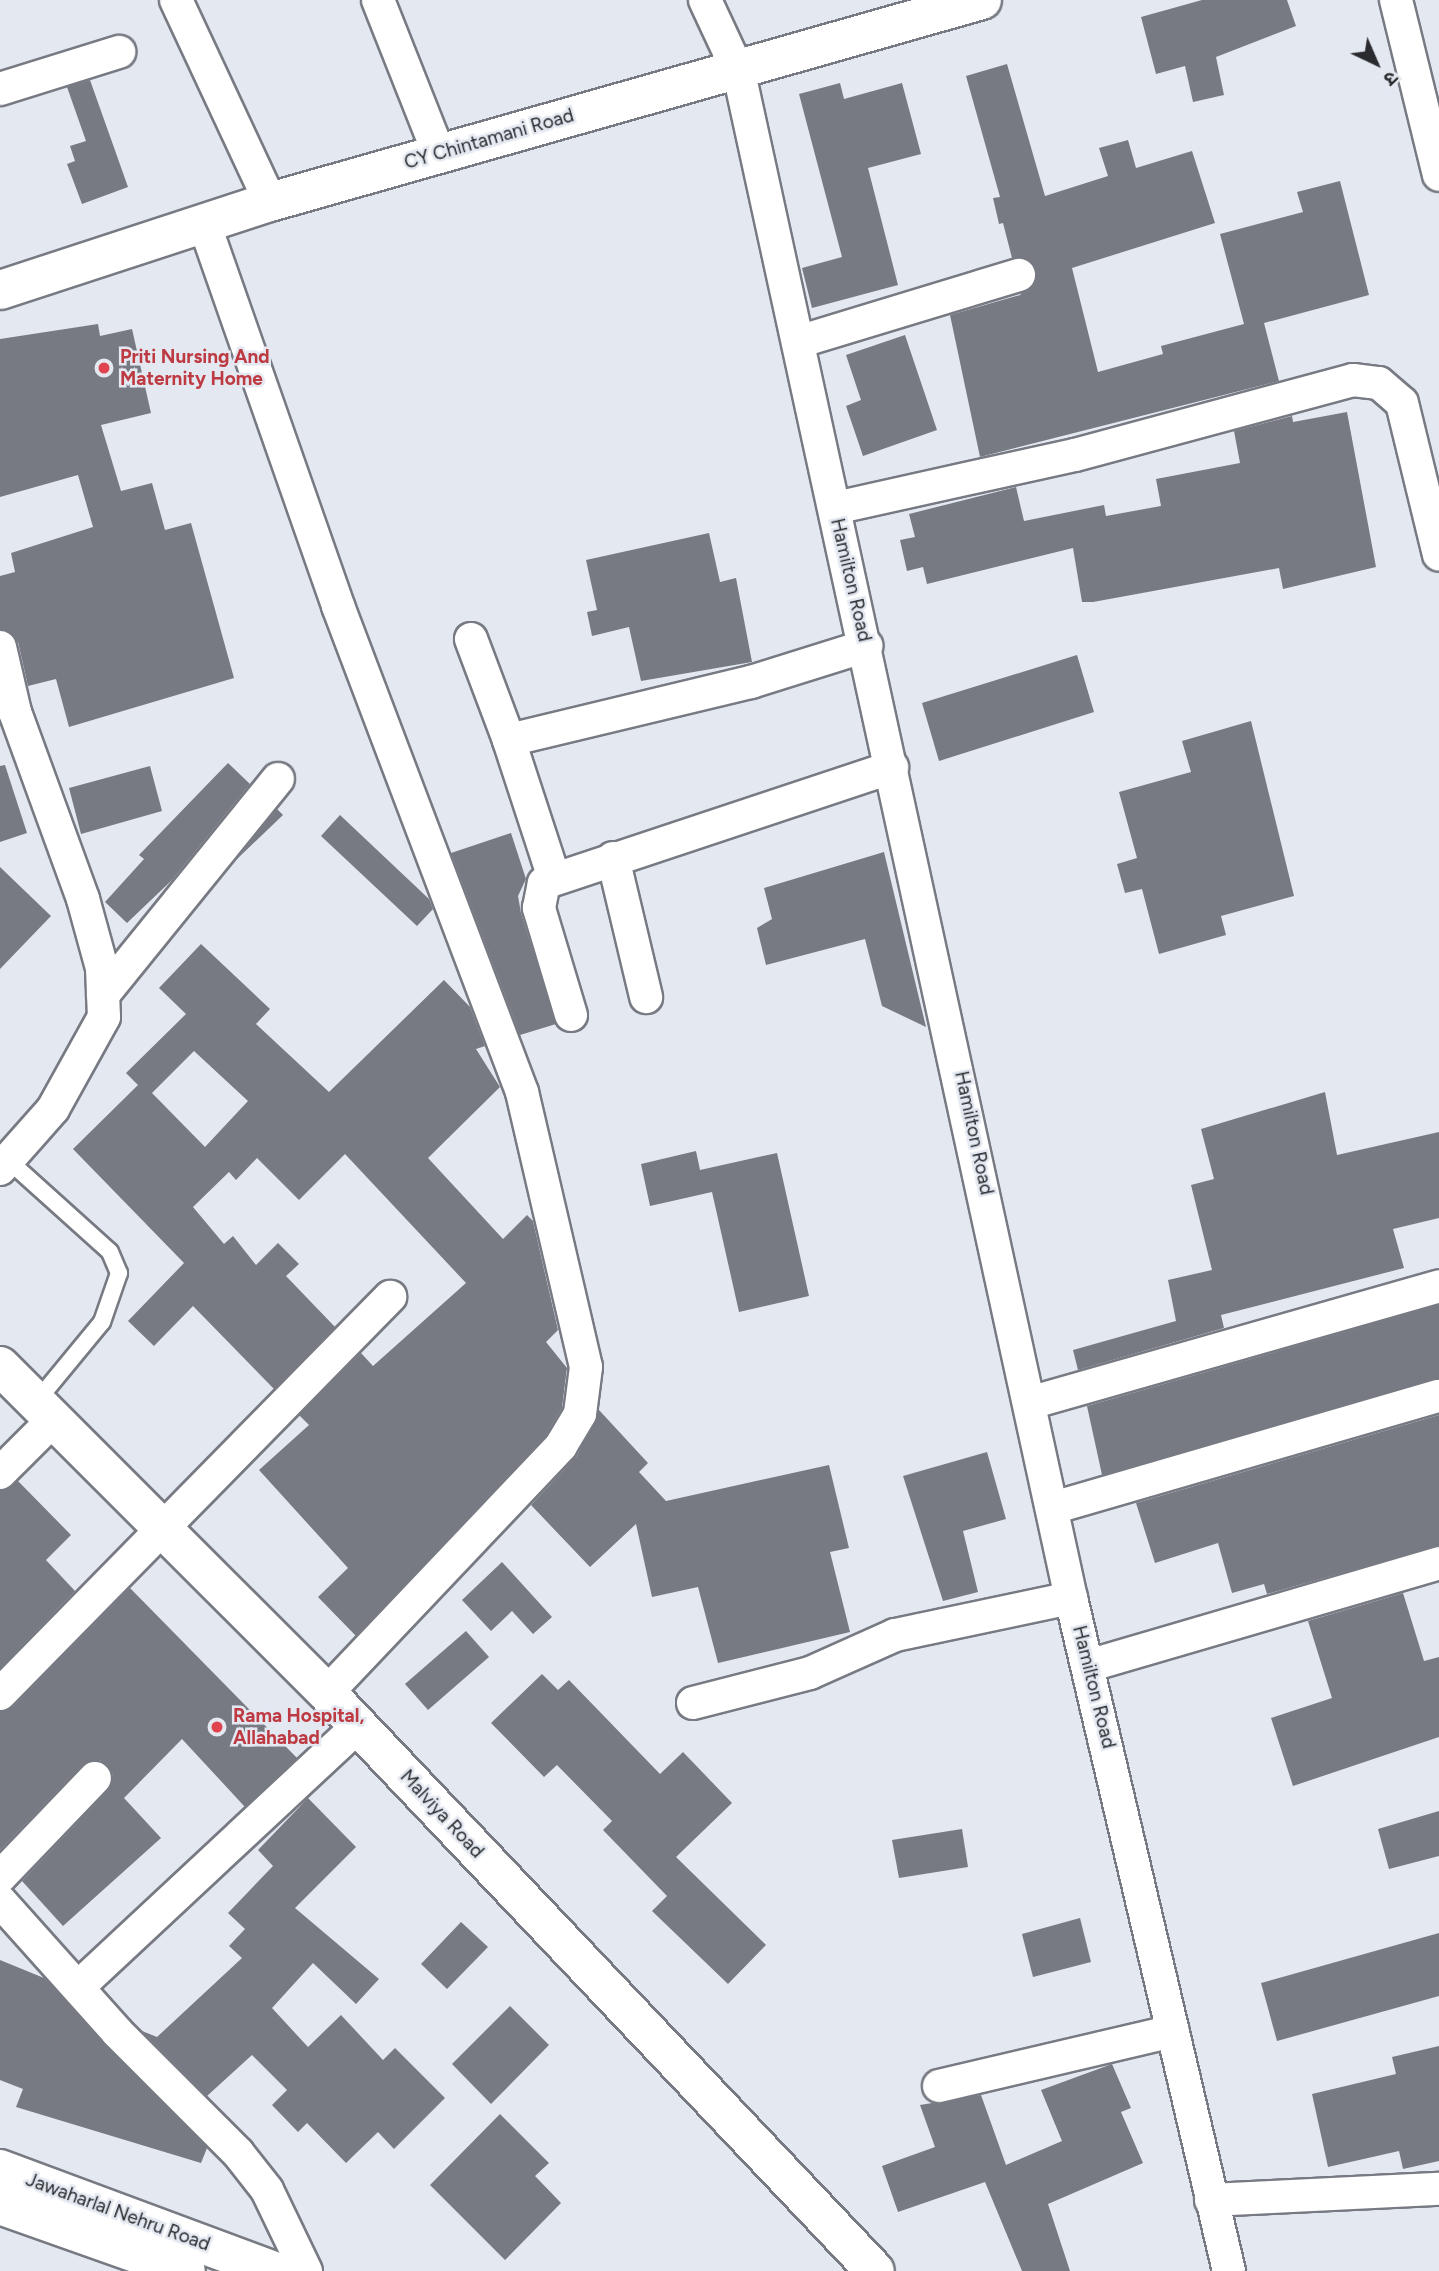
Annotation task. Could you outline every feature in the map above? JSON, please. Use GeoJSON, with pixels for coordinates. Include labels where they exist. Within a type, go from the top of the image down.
{"type":"FeatureCollection","features":[{"type":"Feature","properties":{"kind":"main road","name":"CY Chintamani Road"},"geometry":{"type":"LineString","coordinates":[[0,290],[271,202],[739,72],[982,0]]}},
{"type":"Feature","properties":{"kind":"main road","name":"Malviya Road"},"geometry":{"type":"LineString","coordinates":[[0,1366],[161,1531],[327,1693],[875,2271]]}},
{"type":"Feature","properties":{"kind":"main road","name":"Jawaharlal Nehru Road"},"geometry":{"type":"LineString","coordinates":[[0,2169],[274,2271]]}},
{"type":"Feature","properties":{"kind":"main road","name":"Jawaharlal Nehru Road"},"geometry":{"type":"LineString","coordinates":[[0,2204],[144,2264],[186,2271]]}},
{"type":"Feature","properties":{"kind":"street"},"geometry":{"type":"LineString","coordinates":[[176,0],[271,202]]}},
{"type":"Feature","properties":{"kind":"street"},"geometry":{"type":"LineString","coordinates":[[378,0],[439,154]]}},
{"type":"Feature","properties":{"kind":"street","name":"Hamilton Road"},"geometry":{"type":"LineString","coordinates":[[705,0],[739,72],[1056,1507],[1071,1598],[1091,1665],[1229,2271]]}},
{"type":"Feature","properties":{"kind":"street"},"geometry":{"type":"LineString","coordinates":[[1396,0],[1439,175]]}},
{"type":"Feature","properties":{"kind":"street"},"geometry":{"type":"LineString","coordinates":[[0,89],[120,52]]}},
{"type":"Feature","properties":{"kind":"street"},"geometry":{"type":"LineString","coordinates":[[204,223],[338,606],[522,1093],[586,1367],[580,1414],[561,1446],[327,1693]]}},
{"type":"Feature","properties":{"kind":"street"},"geometry":{"type":"LineString","coordinates":[[798,342],[1019,275]]}},
{"type":"Feature","properties":{"kind":"street"},"geometry":{"type":"LineString","coordinates":[[835,508],[1075,455],[1353,380],[1379,383],[1402,403],[1439,555]]}},
{"type":"Feature","properties":{"kind":"street"},"geometry":{"type":"LineString","coordinates":[[471,639],[509,740],[554,878]]}},
{"type":"Feature","properties":{"kind":"street"},"geometry":{"type":"LineString","coordinates":[[509,740],[751,682],[866,646]]}},
{"type":"Feature","properties":{"kind":"street"},"geometry":{"type":"LineString","coordinates":[[0,647],[8,714],[83,899],[103,995],[104,1017],[79,1068],[4,1165]]}},
{"type":"Feature","properties":{"kind":"street"},"geometry":{"type":"LineString","coordinates":[[571,1015],[539,908],[538,890],[554,878],[892,766]]}},
{"type":"Feature","properties":{"kind":"street"},"geometry":{"type":"LineString","coordinates":[[103,995],[278,779]]}},
{"type":"Feature","properties":{"kind":"street"},"geometry":{"type":"LineString","coordinates":[[613,858],[646,997]]}},
{"type":"Feature","properties":{"kind":"street"},"geometry":{"type":"LineString","coordinates":[[1033,1402],[1439,1286]]}},
{"type":"Feature","properties":{"kind":"street"},"geometry":{"type":"LineString","coordinates":[[0,1694],[390,1297]]}},
{"type":"Feature","properties":{"kind":"street"},"geometry":{"type":"LineString","coordinates":[[1056,1507],[1439,1396]]}},
{"type":"Feature","properties":{"kind":"street"},"geometry":{"type":"LineString","coordinates":[[0,1473],[43,1412]]}},
{"type":"Feature","properties":{"kind":"street"},"geometry":{"type":"LineString","coordinates":[[1091,1665],[1439,1563]]}},
{"type":"Feature","properties":{"kind":"street"},"geometry":{"type":"LineString","coordinates":[[693,1703],[810,1673],[895,1635],[1071,1598]]}},
{"type":"Feature","properties":{"kind":"street"},"geometry":{"type":"LineString","coordinates":[[90,1976],[358,1726]]}},
{"type":"Feature","properties":{"kind":"street"},"geometry":{"type":"LineString","coordinates":[[0,1877],[95,1778]]}},
{"type":"Feature","properties":{"kind":"street"},"geometry":{"type":"LineString","coordinates":[[0,1901],[117,2032],[238,2153],[267,2190],[306,2271]]}},
{"type":"Feature","properties":{"kind":"street"},"geometry":{"type":"LineString","coordinates":[[939,2085],[1173,2031]]}},
{"type":"Feature","properties":{"kind":"street"},"geometry":{"type":"LineString","coordinates":[[1211,2200],[1439,2189]]}},
{"type":"Feature","properties":{"kind":"lane"},"geometry":{"type":"LineString","coordinates":[[4,1165],[110,1252],[119,1273],[102,1322],[43,1412]]}},
{"type":"Feature","properties":{"kind":"building"},"geometry":{"type":"Polygon","coordinates":[[[1202,0],[1287,0],[1296,26],[1216,57],[1224,95],[1193,102],[1185,66],[1156,74],[1141,17],[1202,0]]]}},
{"type":"Feature","properties":{"kind":"building"},"geometry":{"type":"Polygon","coordinates":[[[1007,64],[1045,196],[1108,176],[1099,148],[1128,140],[1136,168],[1192,151],[1215,223],[1072,268],[1098,372],[1163,354],[1161,346],[1244,324],[1220,234],[1303,212],[1297,192],[1340,181],[1369,295],[1264,323],[1279,381],[980,457],[950,315],[1020,295],[1037,278],[1031,261],[1012,258],[1003,223],[999,224],[993,198],[1000,197],[966,76],[1007,64]]]}},
{"type":"Feature","properties":{"kind":"building"},"geometry":{"type":"Polygon","coordinates":[[[90,80],[128,187],[82,204],[67,164],[75,161],[70,146],[86,141],[67,87],[90,80]]]}},
{"type":"Feature","properties":{"kind":"building"},"geometry":{"type":"Polygon","coordinates":[[[840,83],[844,99],[902,83],[921,154],[868,168],[898,285],[812,308],[802,268],[842,257],[799,94],[840,83]]]}},
{"type":"Feature","properties":{"kind":"building"},"geometry":{"type":"Polygon","coordinates":[[[98,324],[100,336],[132,329],[151,413],[101,425],[121,491],[152,483],[165,530],[191,523],[234,678],[69,727],[56,679],[28,686],[18,642],[0,629],[0,576],[15,572],[11,553],[93,527],[78,475],[0,497],[0,339],[98,324]]]}},
{"type":"Feature","properties":{"kind":"building"},"geometry":{"type":"Polygon","coordinates":[[[905,335],[937,430],[863,456],[846,406],[861,400],[846,355],[905,335]]]}},
{"type":"Feature","properties":{"kind":"building"},"geometry":{"type":"Polygon","coordinates":[[[1347,412],[1376,567],[1283,589],[1279,568],[1093,602],[1082,602],[1073,548],[927,584],[923,567],[907,571],[900,540],[915,537],[909,514],[1016,487],[1024,521],[1104,505],[1106,516],[1161,506],[1156,479],[1240,463],[1234,431],[1292,416],[1293,422],[1347,412]]]}},
{"type":"Feature","properties":{"kind":"building"},"geometry":{"type":"Polygon","coordinates":[[[709,533],[720,582],[736,578],[752,662],[641,681],[629,627],[592,636],[587,612],[597,610],[586,560],[709,533]]]}},
{"type":"Feature","properties":{"kind":"building"},"geometry":{"type":"Polygon","coordinates":[[[1077,655],[1094,712],[939,761],[922,703],[1077,655]]]}},
{"type":"Feature","properties":{"kind":"building"},"geometry":{"type":"Polygon","coordinates":[[[1251,721],[1294,896],[1221,916],[1226,935],[1159,954],[1142,889],[1125,893],[1117,864],[1137,858],[1119,792],[1191,772],[1182,741],[1251,721]]]}},
{"type":"Feature","properties":{"kind":"building"},"geometry":{"type":"Polygon","coordinates":[[[228,763],[250,784],[172,880],[127,923],[105,902],[144,859],[139,855],[228,763]]]}},
{"type":"Feature","properties":{"kind":"building"},"geometry":{"type":"Polygon","coordinates":[[[5,765],[27,833],[0,842],[0,766],[5,765]]]}},
{"type":"Feature","properties":{"kind":"building"},"geometry":{"type":"Polygon","coordinates":[[[150,766],[162,811],[81,834],[69,788],[150,766]]]}},
{"type":"Feature","properties":{"kind":"building"},"geometry":{"type":"Polygon","coordinates":[[[277,809],[283,815],[237,859],[277,809]]]}},
{"type":"Feature","properties":{"kind":"building"},"geometry":{"type":"Polygon","coordinates":[[[340,815],[429,899],[433,909],[417,926],[321,836],[340,815]]]}},
{"type":"Feature","properties":{"kind":"building"},"geometry":{"type":"Polygon","coordinates":[[[511,833],[526,879],[518,896],[521,913],[556,1024],[520,1035],[451,853],[511,833]]]}},
{"type":"Feature","properties":{"kind":"building"},"geometry":{"type":"Polygon","coordinates":[[[884,852],[926,1027],[882,1006],[865,939],[766,965],[757,928],[772,919],[764,888],[884,852]]]}},
{"type":"Feature","properties":{"kind":"building"},"geometry":{"type":"Polygon","coordinates":[[[0,867],[51,916],[0,969],[0,867]]]}},
{"type":"Feature","properties":{"kind":"building"},"geometry":{"type":"Polygon","coordinates":[[[201,944],[270,1009],[256,1024],[329,1092],[444,980],[470,1007],[485,1046],[476,1049],[500,1087],[428,1158],[503,1239],[527,1215],[533,1221],[558,1330],[546,1342],[567,1368],[562,1408],[546,1435],[356,1636],[318,1597],[348,1568],[259,1470],[309,1425],[299,1415],[361,1353],[373,1366],[466,1283],[345,1154],[299,1200],[257,1158],[236,1180],[229,1172],[193,1207],[224,1244],[233,1236],[256,1265],[278,1243],[299,1264],[286,1276],[335,1327],[274,1389],[193,1306],[154,1346],[128,1321],[184,1263],[73,1149],[138,1085],[126,1073],[186,1014],[159,988],[201,944]],[[194,1051],[152,1093],[205,1147],[248,1101],[194,1051]]]}},
{"type":"Feature","properties":{"kind":"building"},"geometry":{"type":"Polygon","coordinates":[[[1325,1092],[1337,1155],[1439,1132],[1439,1218],[1393,1229],[1404,1268],[1221,1315],[1224,1328],[1078,1370],[1073,1350],[1176,1321],[1168,1280],[1212,1270],[1191,1185],[1214,1179],[1201,1129],[1325,1092]]]}},
{"type":"Feature","properties":{"kind":"building"},"geometry":{"type":"Polygon","coordinates":[[[696,1151],[700,1170],[777,1153],[809,1296],[739,1312],[712,1192],[650,1206],[641,1164],[696,1151]]]}},
{"type":"Feature","properties":{"kind":"building"},"geometry":{"type":"Polygon","coordinates":[[[1439,1305],[1439,1378],[1102,1475],[1087,1406],[1439,1305]]]}},
{"type":"Feature","properties":{"kind":"building"},"geometry":{"type":"Polygon","coordinates":[[[599,1410],[648,1463],[639,1472],[666,1501],[829,1465],[849,1548],[830,1552],[850,1632],[718,1663],[698,1587],[652,1597],[636,1524],[590,1567],[531,1505],[577,1456],[599,1410]]]}},
{"type":"Feature","properties":{"kind":"building"},"geometry":{"type":"Polygon","coordinates":[[[1439,1415],[1439,1545],[1267,1594],[1264,1584],[1232,1593],[1218,1543],[1155,1563],[1136,1503],[1439,1415]]]}},
{"type":"Feature","properties":{"kind":"building"},"geometry":{"type":"Polygon","coordinates":[[[987,1452],[1006,1519],[963,1531],[978,1592],[943,1601],[903,1476],[987,1452]]]}},
{"type":"Feature","properties":{"kind":"building"},"geometry":{"type":"Polygon","coordinates":[[[18,1481],[71,1535],[46,1560],[75,1591],[0,1668],[0,1491],[18,1481]]]}},
{"type":"Feature","properties":{"kind":"building"},"geometry":{"type":"Polygon","coordinates":[[[502,1562],[552,1617],[533,1634],[512,1611],[491,1631],[462,1600],[502,1562]]]}},
{"type":"Feature","properties":{"kind":"building"},"geometry":{"type":"Polygon","coordinates":[[[130,1588],[297,1758],[245,1807],[182,1739],[124,1798],[161,1838],[63,1926],[22,1881],[108,1791],[113,1774],[100,1760],[82,1765],[0,1850],[0,1712],[13,1707],[130,1588]]]}},
{"type":"Feature","properties":{"kind":"building"},"geometry":{"type":"Polygon","coordinates":[[[1403,1593],[1424,1661],[1439,1657],[1439,1737],[1293,1786],[1271,1718],[1332,1698],[1308,1621],[1403,1593]]]}},
{"type":"Feature","properties":{"kind":"building"},"geometry":{"type":"Polygon","coordinates":[[[466,1631],[489,1657],[428,1710],[405,1684],[466,1631]]]}},
{"type":"Feature","properties":{"kind":"building"},"geometry":{"type":"Polygon","coordinates":[[[542,1674],[558,1690],[569,1680],[660,1774],[683,1752],[732,1803],[676,1857],[766,1945],[728,1984],[652,1911],[667,1896],[603,1830],[612,1821],[557,1765],[544,1777],[491,1723],[542,1674]]]}},
{"type":"Feature","properties":{"kind":"building"},"geometry":{"type":"Polygon","coordinates":[[[308,1798],[356,1847],[295,1908],[379,1979],[356,2004],[313,1963],[272,2008],[308,2047],[341,2015],[383,2060],[395,2048],[445,2098],[394,2149],[378,2132],[346,2163],[307,2123],[298,2132],[272,2105],[287,2090],[252,2055],[207,2096],[142,2031],[157,2037],[242,1958],[229,1946],[245,1929],[228,1913],[273,1866],[258,1850],[308,1798]]]}},
{"type":"Feature","properties":{"kind":"building"},"geometry":{"type":"Polygon","coordinates":[[[1439,1811],[1439,1856],[1389,1869],[1378,1829],[1439,1811]]]}},
{"type":"Feature","properties":{"kind":"building"},"geometry":{"type":"Polygon","coordinates":[[[962,1829],[968,1867],[899,1878],[892,1840],[962,1829]]]}},
{"type":"Feature","properties":{"kind":"building"},"geometry":{"type":"Polygon","coordinates":[[[1080,1918],[1091,1962],[1033,1977],[1022,1934],[1080,1918]]]}},
{"type":"Feature","properties":{"kind":"building"},"geometry":{"type":"Polygon","coordinates":[[[461,1922],[488,1947],[447,1989],[421,1964],[461,1922]]]}},
{"type":"Feature","properties":{"kind":"building"},"geometry":{"type":"Polygon","coordinates":[[[1439,1933],[1439,1996],[1277,2041],[1261,1983],[1439,1933]]]}},
{"type":"Feature","properties":{"kind":"building"},"geometry":{"type":"Polygon","coordinates":[[[0,1960],[44,1978],[207,2148],[201,2163],[16,2107],[23,2089],[0,2080],[0,1960]]]}},
{"type":"Feature","properties":{"kind":"building"},"geometry":{"type":"Polygon","coordinates":[[[510,2006],[549,2045],[491,2104],[452,2064],[510,2006]]]}},
{"type":"Feature","properties":{"kind":"building"},"geometry":{"type":"Polygon","coordinates":[[[1439,2046],[1439,2161],[1403,2169],[1399,2151],[1328,2167],[1312,2094],[1396,2074],[1392,2057],[1439,2046]]]}},
{"type":"Feature","properties":{"kind":"building"},"geometry":{"type":"Polygon","coordinates":[[[1112,2064],[1131,2108],[1121,2112],[1143,2163],[1048,2204],[1070,2271],[1022,2271],[985,2182],[898,2212],[882,2166],[935,2147],[920,2105],[981,2095],[1006,2165],[1062,2141],[1041,2090],[1112,2064]]]}},
{"type":"Feature","properties":{"kind":"building"},"geometry":{"type":"Polygon","coordinates":[[[500,2114],[549,2163],[535,2176],[561,2203],[505,2260],[430,2185],[500,2114]]]}},
{"type":"Feature","properties":{"kind":"place","name":"Priti Nursing And Maternity Home"},"geometry":{"type":"Point","coordinates":[104,368]}},
{"type":"Feature","properties":{"kind":"place","name":"Rama Hospital, Allahabad"},"geometry":{"type":"Point","coordinates":[217,1727]}}]}
